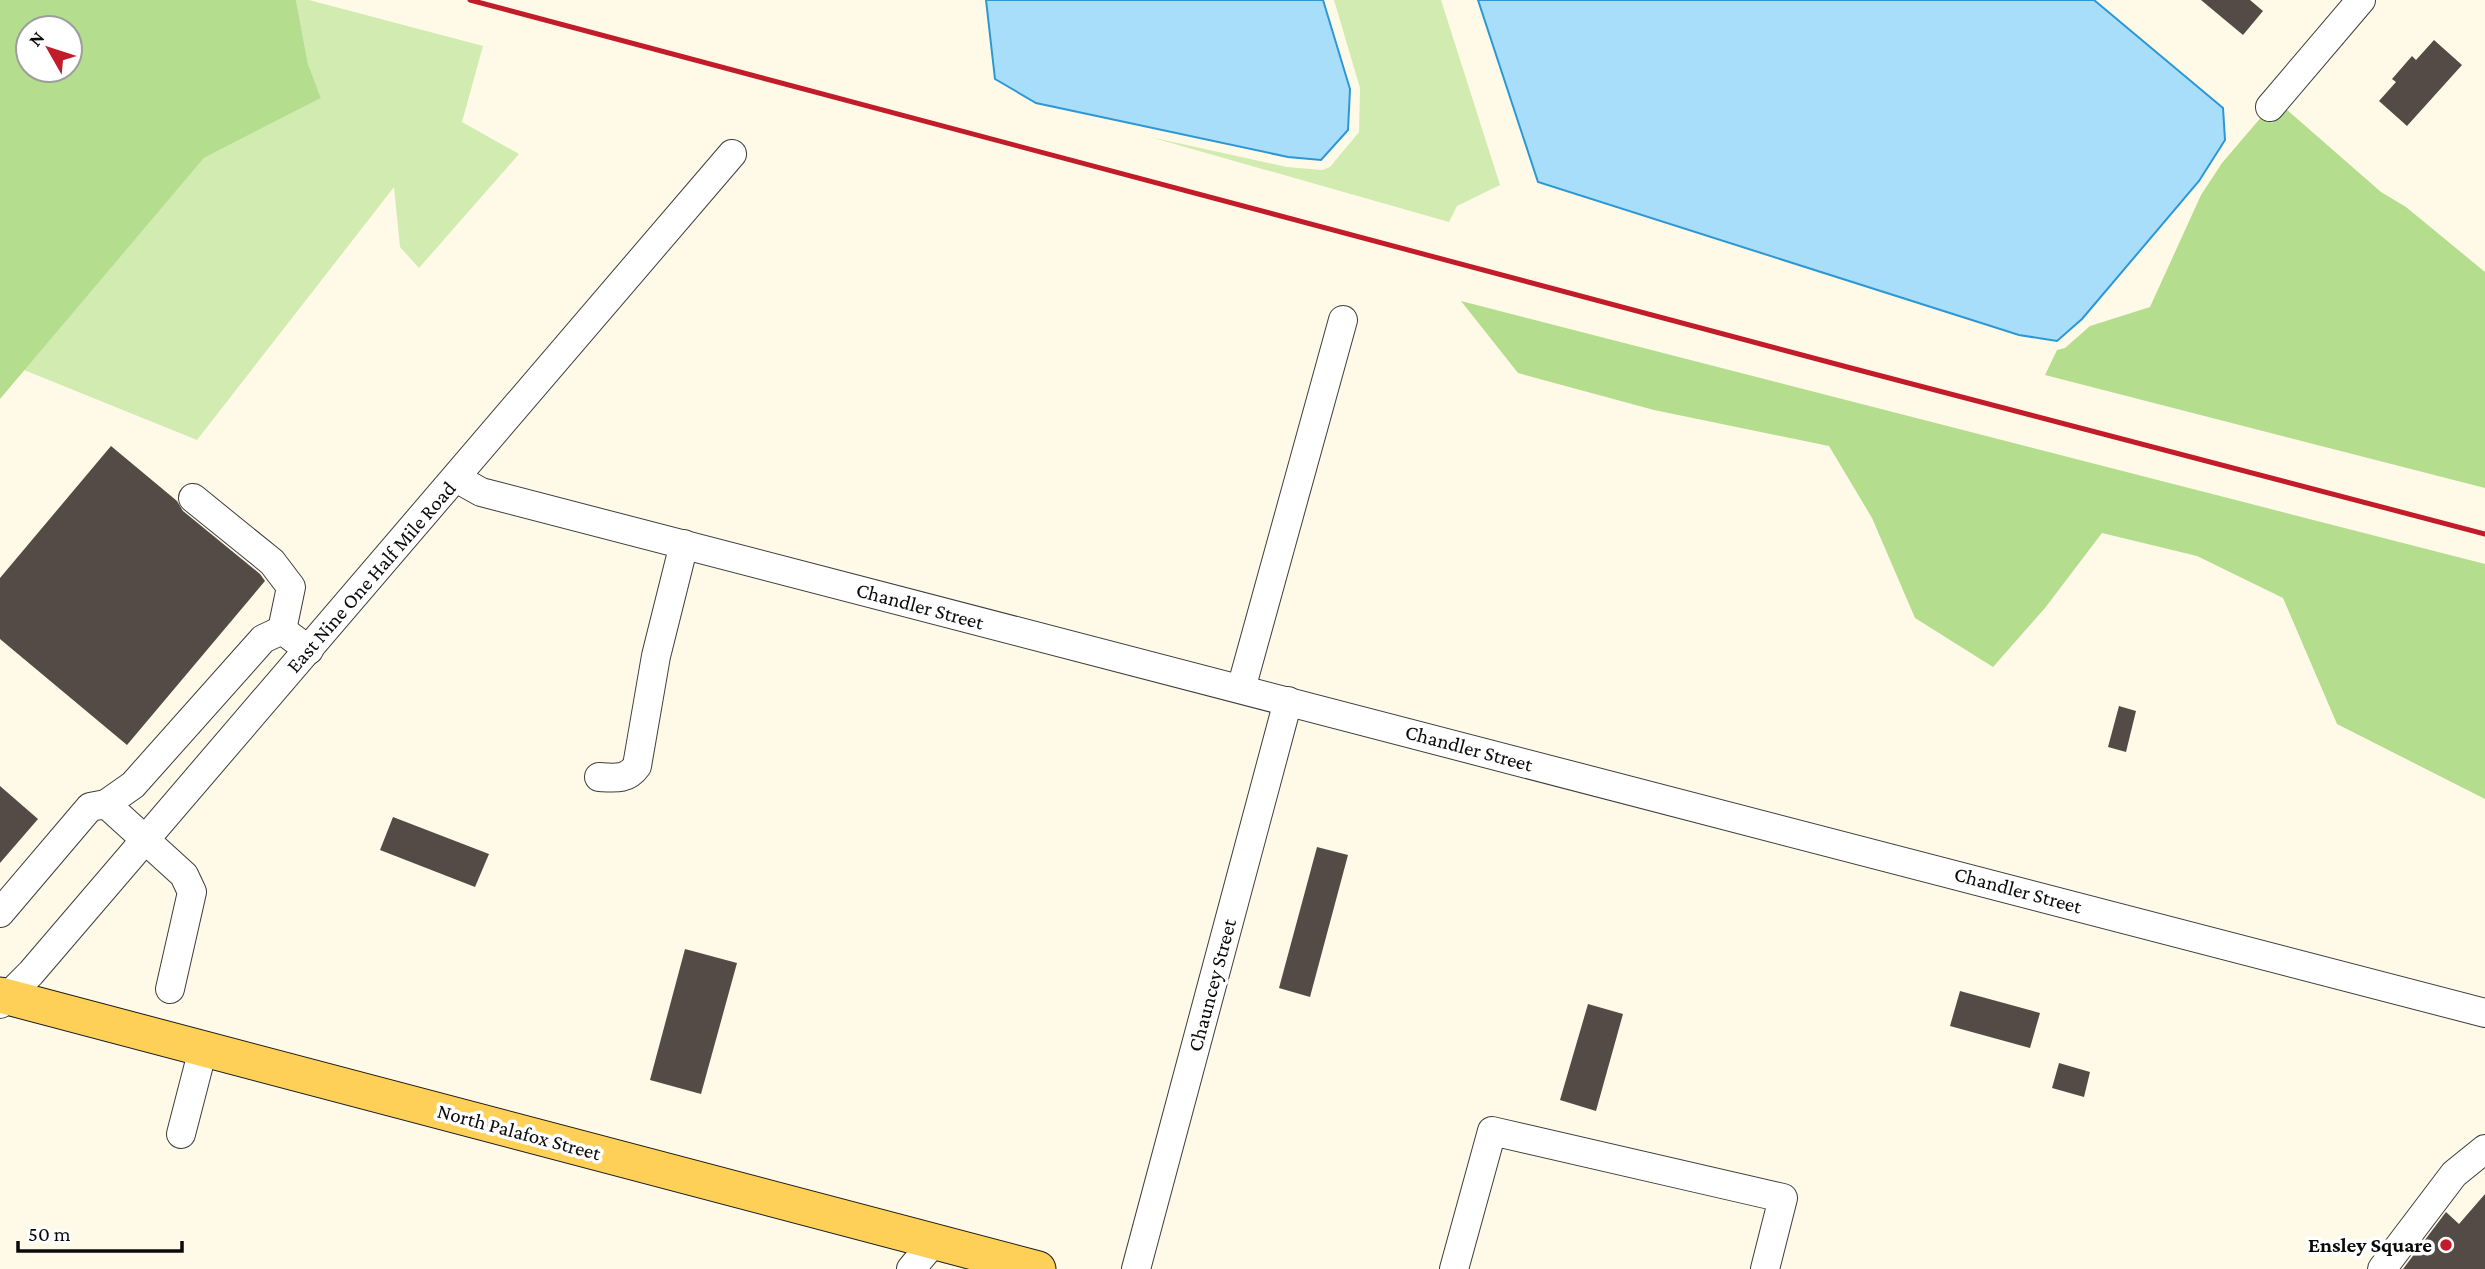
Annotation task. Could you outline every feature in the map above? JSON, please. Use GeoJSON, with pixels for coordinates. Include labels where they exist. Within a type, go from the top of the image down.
{"type":"FeatureCollection","features":[{"type":"Feature","properties":{"kind":"main road","name":"North Palafox Street"},"geometry":{"type":"LineString","coordinates":[[3,999],[203,1049],[920,1255],[1038,1269]]}},
{"type":"Feature","properties":{"kind":"street"},"geometry":{"type":"LineString","coordinates":[[2270,107],[2361,0]]}},
{"type":"Feature","properties":{"kind":"street","name":"East Nine One Half Mile Road"},"geometry":{"type":"LineString","coordinates":[[3,999],[146,839],[732,154]]}},
{"type":"Feature","properties":{"kind":"street"},"geometry":{"type":"LineString","coordinates":[[1241,689],[1343,320]]}},
{"type":"Feature","properties":{"kind":"street","name":"Chandler Street"},"geometry":{"type":"LineString","coordinates":[[456,478],[481,492],[2485,1013]]}},
{"type":"Feature","properties":{"kind":"street"},"geometry":{"type":"LineString","coordinates":[[193,498],[272,562],[291,587],[282,630]]}},
{"type":"Feature","properties":{"kind":"street"},"geometry":{"type":"LineString","coordinates":[[599,777],[621,778],[637,766],[656,656],[684,544]]}},
{"type":"Feature","properties":{"kind":"street"},"geometry":{"type":"LineString","coordinates":[[282,630],[309,650]]}},
{"type":"Feature","properties":{"kind":"street"},"geometry":{"type":"LineString","coordinates":[[0,913],[90,807],[106,804],[133,785],[263,639],[282,630]]}},
{"type":"Feature","properties":{"kind":"street","name":"Chauncey Street"},"geometry":{"type":"LineString","coordinates":[[1136,1269],[1288,701]]}},
{"type":"Feature","properties":{"kind":"street"},"geometry":{"type":"LineString","coordinates":[[106,804],[184,874],[192,892],[170,989]]}},
{"type":"Feature","properties":{"kind":"street"},"geometry":{"type":"LineString","coordinates":[[181,1134],[203,1049]]}},
{"type":"Feature","properties":{"kind":"street"},"geometry":{"type":"LineString","coordinates":[[1454,1269],[1492,1131],[1783,1198],[1765,1269]]}},
{"type":"Feature","properties":{"kind":"street"},"geometry":{"type":"LineString","coordinates":[[2382,1269],[2454,1174],[2485,1149]]}},
{"type":"Feature","properties":{"kind":"green space"},"geometry":{"type":"Polygon","coordinates":[[[0,0],[296,0],[308,64],[321,98],[204,158],[0,399],[0,0]]]}},
{"type":"Feature","properties":{"kind":"green space"},"geometry":{"type":"Polygon","coordinates":[[[296,0],[309,0],[483,46],[462,122],[519,154],[419,268],[400,247],[394,187],[197,440],[24,370],[204,158],[321,98],[308,64],[296,0]]]}},
{"type":"Feature","properties":{"kind":"green space"},"geometry":{"type":"Polygon","coordinates":[[[1334,0],[1441,0],[1500,185],[1457,206],[1449,222],[1150,137],[1287,167],[1322,170],[1330,167],[1359,132],[1360,88],[1334,0]]]}},
{"type":"Feature","properties":{"kind":"green space"},"geometry":{"type":"Polygon","coordinates":[[[2285,108],[2381,192],[2406,207],[2485,272],[2485,488],[2045,375],[2057,350],[2065,348],[2090,326],[2150,307],[2201,195],[2222,163],[2263,115],[2272,123],[2285,108]]]}},
{"type":"Feature","properties":{"kind":"green space"},"geometry":{"type":"Polygon","coordinates":[[[1461,301],[2485,564],[2485,799],[2337,724],[2283,598],[2197,556],[2102,533],[2045,608],[1993,667],[1915,618],[1872,518],[1829,446],[1654,410],[1518,373],[1461,301]]]}},
{"type":"Feature","properties":{"kind":"water"},"geometry":{"type":"Polygon","coordinates":[[[986,0],[1323,0],[1350,89],[1348,130],[1321,160],[1288,157],[1036,103],[995,79],[986,0]]]}},
{"type":"Feature","properties":{"kind":"water"},"geometry":{"type":"Polygon","coordinates":[[[1478,0],[2094,0],[2223,108],[2225,140],[2199,181],[2082,319],[2057,341],[2019,335],[1538,182],[1478,0]]]}},
{"type":"Feature","properties":{"kind":"building"},"geometry":{"type":"Polygon","coordinates":[[[2201,0],[2250,0],[2263,11],[2243,35],[2201,0]]]}},
{"type":"Feature","properties":{"kind":"building"},"geometry":{"type":"Polygon","coordinates":[[[2434,40],[2462,65],[2407,126],[2379,101],[2396,82],[2392,79],[2412,56],[2416,60],[2434,40]]]}},
{"type":"Feature","properties":{"kind":"building"},"geometry":{"type":"Polygon","coordinates":[[[111,446],[177,501],[183,511],[265,581],[127,745],[0,639],[0,578],[111,446]]]}},
{"type":"Feature","properties":{"kind":"building"},"geometry":{"type":"Polygon","coordinates":[[[2119,706],[2136,711],[2126,752],[2108,747],[2119,706]]]}},
{"type":"Feature","properties":{"kind":"building"},"geometry":{"type":"Polygon","coordinates":[[[0,786],[38,819],[0,863],[0,786]]]}},
{"type":"Feature","properties":{"kind":"building"},"geometry":{"type":"Polygon","coordinates":[[[393,817],[489,854],[475,887],[380,850],[393,817]]]}},
{"type":"Feature","properties":{"kind":"building"},"geometry":{"type":"Polygon","coordinates":[[[1317,847],[1348,855],[1310,997],[1279,988],[1317,847]]]}},
{"type":"Feature","properties":{"kind":"building"},"geometry":{"type":"Polygon","coordinates":[[[685,949],[737,963],[701,1094],[650,1080],[685,949]]]}},
{"type":"Feature","properties":{"kind":"building"},"geometry":{"type":"Polygon","coordinates":[[[1960,991],[2040,1013],[2030,1048],[1950,1026],[1960,991]]]}},
{"type":"Feature","properties":{"kind":"building"},"geometry":{"type":"Polygon","coordinates":[[[1588,1004],[1623,1014],[1596,1111],[1560,1100],[1588,1004]]]}},
{"type":"Feature","properties":{"kind":"building"},"geometry":{"type":"Polygon","coordinates":[[[2059,1063],[2090,1072],[2084,1097],[2052,1088],[2059,1063]]]}},
{"type":"Feature","properties":{"kind":"building","name":"Ensley Square"},"geometry":{"type":"Polygon","coordinates":[[[2485,1194],[2485,1269],[2403,1269],[2446,1212],[2459,1224],[2485,1194]]]}},
{"type":"Feature","properties":{"kind":"railway"},"geometry":{"type":"LineString","coordinates":[[470,0],[2485,534]]}},
{"type":"Feature","properties":{"kind":"place","name":"Ensley Square"},"geometry":{"type":"Point","coordinates":[2446,1245]}}]}
